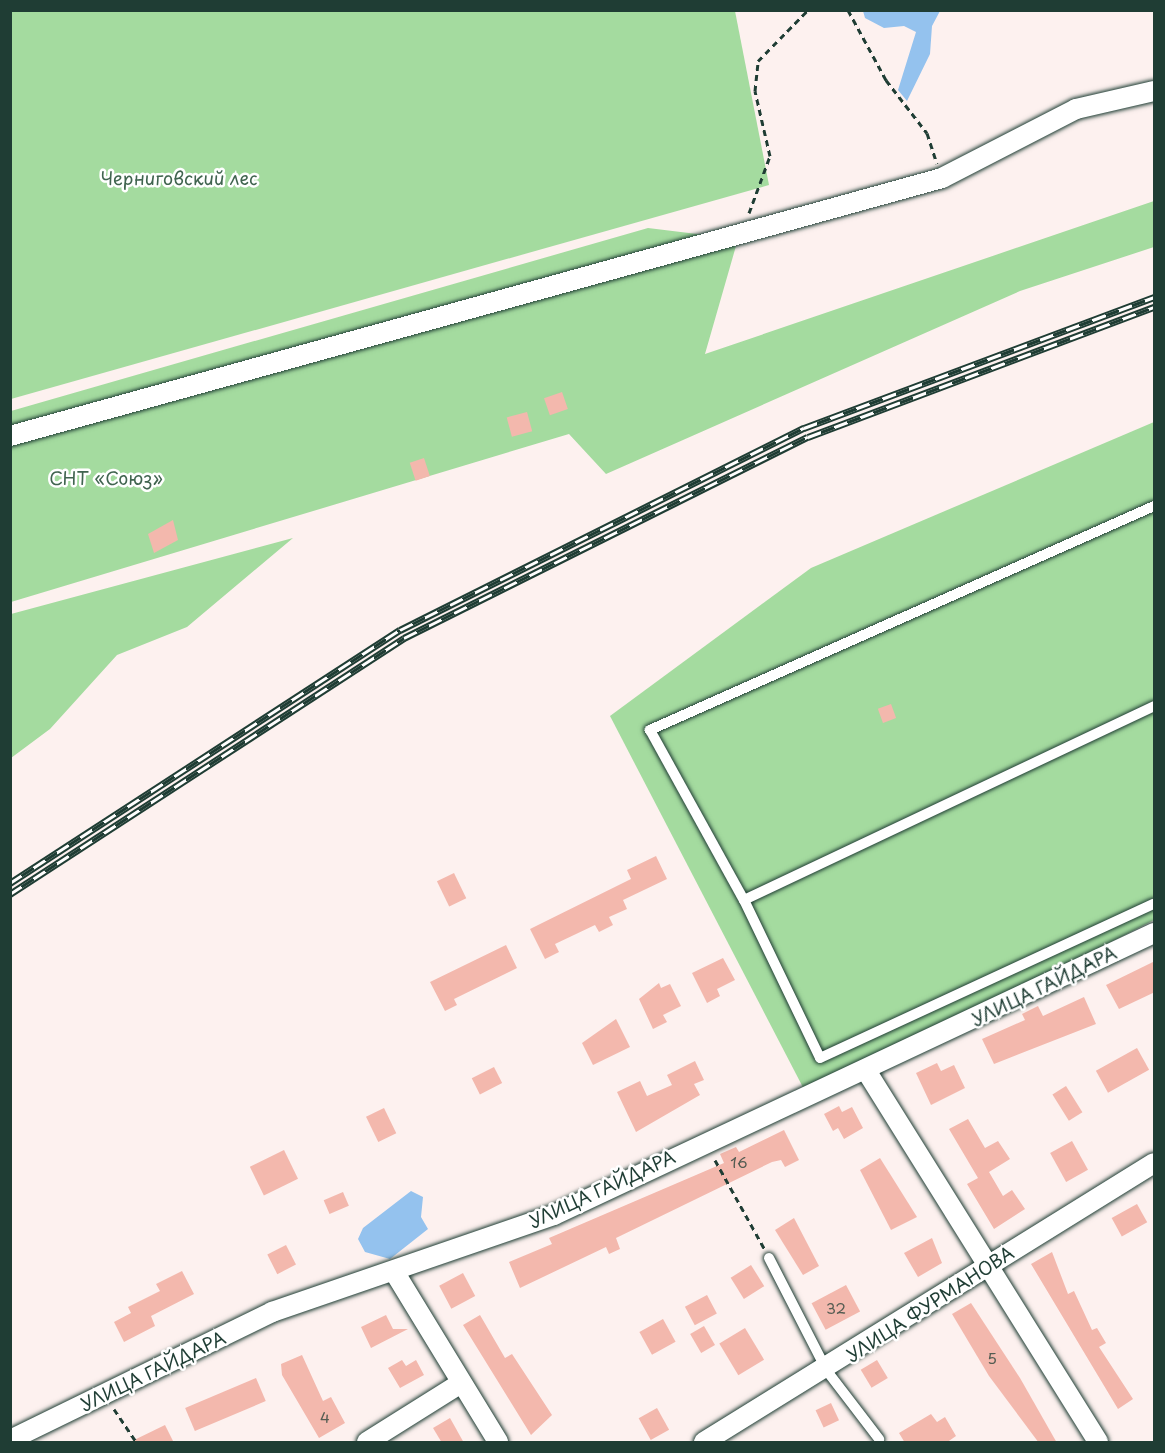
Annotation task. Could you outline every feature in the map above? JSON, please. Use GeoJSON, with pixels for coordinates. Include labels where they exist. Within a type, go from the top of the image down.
{"type":"FeatureCollection","features":[{"type":"Feature","properties":{"kind":"street"},"geometry":{"type":"LineString","coordinates":[[10,436],[738,239],[942,178],[1076,109],[1155,91]]}},
{"type":"Feature","properties":{"kind":"street","name":"УЛИЦА ГАЙДАРА"},"geometry":{"type":"LineString","coordinates":[[10,1440],[272,1312],[395,1273],[554,1215],[806,1093],[867,1072],[1155,933]]}},
{"type":"Feature","properties":{"kind":"street"},"geometry":{"type":"LineString","coordinates":[[867,1072],[990,1265],[1098,1443]]}},
{"type":"Feature","properties":{"kind":"street","name":"УЛИЦА ФУРМАНОВА"},"geometry":{"type":"LineString","coordinates":[[704,1443],[826,1371],[990,1265],[1155,1163]]}},
{"type":"Feature","properties":{"kind":"street"},"geometry":{"type":"LineString","coordinates":[[395,1273],[498,1443]]}},
{"type":"Feature","properties":{"kind":"street"},"geometry":{"type":"LineString","coordinates":[[367,1443],[461,1383]]}},
{"type":"Feature","properties":{"kind":"lane"},"geometry":{"type":"LineString","coordinates":[[1155,506],[650,730],[744,900],[820,1058],[1155,904]]}},
{"type":"Feature","properties":{"kind":"lane"},"geometry":{"type":"LineString","coordinates":[[744,900],[1155,706]]}},
{"type":"Feature","properties":{"kind":"lane"},"geometry":{"type":"LineString","coordinates":[[769,1258],[826,1371],[879,1439]]}},
{"type":"Feature","properties":{"kind":"path"},"geometry":{"type":"LineString","coordinates":[[738,239],[770,156],[754,91],[758,61],[808,10]]}},
{"type":"Feature","properties":{"kind":"path"},"geometry":{"type":"LineString","coordinates":[[848,10],[886,80],[927,133],[942,178]]}},
{"type":"Feature","properties":{"kind":"path"},"geometry":{"type":"LineString","coordinates":[[705,1142],[769,1258]]}},
{"type":"Feature","properties":{"kind":"path"},"geometry":{"type":"LineString","coordinates":[[106,1395],[136,1443]]}},
{"type":"Feature","properties":{"kind":"green space","name":"Черниговский лес"},"geometry":{"type":"Polygon","coordinates":[[[11,10],[735,11],[769,185],[11,399],[11,10]]]}},
{"type":"Feature","properties":{"kind":"green space","name":"СНТ «Союз»"},"geometry":{"type":"Polygon","coordinates":[[[1154,201],[1154,247],[1020,291],[606,474],[569,434],[11,602],[11,411],[648,228],[738,239],[705,354],[1154,201]]]}},
{"type":"Feature","properties":{"kind":"green space"},"geometry":{"type":"Polygon","coordinates":[[[1154,422],[1154,920],[808,1097],[610,716],[811,568],[1154,422]]]}},
{"type":"Feature","properties":{"kind":"green space"},"geometry":{"type":"Polygon","coordinates":[[[293,538],[187,627],[117,655],[50,729],[11,758],[11,614],[293,538]]]}},
{"type":"Feature","properties":{"kind":"water"},"geometry":{"type":"Polygon","coordinates":[[[863,11],[940,11],[932,26],[930,54],[907,101],[898,90],[916,32],[904,26],[884,28],[865,18],[863,11]]]}},
{"type":"Feature","properties":{"kind":"water"},"geometry":{"type":"Polygon","coordinates":[[[411,1191],[423,1197],[421,1217],[428,1229],[390,1259],[365,1252],[358,1239],[363,1228],[411,1191]]]}},
{"type":"Feature","properties":{"kind":"building"},"geometry":{"type":"Polygon","coordinates":[[[562,392],[568,409],[550,415],[544,398],[562,392]]]}},
{"type":"Feature","properties":{"kind":"building"},"geometry":{"type":"Polygon","coordinates":[[[527,412],[532,431],[512,437],[507,417],[527,412]]]}},
{"type":"Feature","properties":{"kind":"building"},"geometry":{"type":"Polygon","coordinates":[[[424,458],[430,476],[416,481],[410,463],[424,458]]]}},
{"type":"Feature","properties":{"kind":"building"},"geometry":{"type":"Polygon","coordinates":[[[173,520],[178,540],[154,553],[148,534],[173,520]]]}},
{"type":"Feature","properties":{"kind":"building"},"geometry":{"type":"Polygon","coordinates":[[[891,704],[896,718],[883,723],[878,709],[891,704]]]}},
{"type":"Feature","properties":{"kind":"building"},"geometry":{"type":"Polygon","coordinates":[[[656,856],[667,879],[623,900],[627,909],[609,917],[613,925],[599,932],[595,925],[555,944],[559,952],[545,959],[530,929],[631,879],[627,870],[656,856]]]}},
{"type":"Feature","properties":{"kind":"building"},"geometry":{"type":"Polygon","coordinates":[[[454,873],[466,898],[449,906],[437,881],[454,873]]]}},
{"type":"Feature","properties":{"kind":"building"},"geometry":{"type":"Polygon","coordinates":[[[506,945],[517,968],[454,999],[457,1005],[445,1011],[430,982],[506,945]]]}},
{"type":"Feature","properties":{"kind":"building"},"geometry":{"type":"Polygon","coordinates":[[[723,958],[735,980],[717,989],[720,996],[707,1003],[692,973],[723,958]]]}},
{"type":"Feature","properties":{"kind":"building"},"geometry":{"type":"Polygon","coordinates":[[[1155,961],[1155,992],[1119,1009],[1106,985],[1155,961]]]}},
{"type":"Feature","properties":{"kind":"building"},"geometry":{"type":"Polygon","coordinates":[[[659,983],[661,988],[670,984],[681,1006],[663,1015],[667,1022],[653,1029],[639,999],[659,983]]]}},
{"type":"Feature","properties":{"kind":"building"},"geometry":{"type":"Polygon","coordinates":[[[1084,997],[1096,1024],[994,1064],[982,1039],[1025,1020],[1022,1014],[1038,1006],[1043,1016],[1084,997]]]}},
{"type":"Feature","properties":{"kind":"building"},"geometry":{"type":"Polygon","coordinates":[[[616,1019],[630,1047],[593,1065],[582,1043],[616,1019]]]}},
{"type":"Feature","properties":{"kind":"building"},"geometry":{"type":"Polygon","coordinates":[[[1137,1048],[1149,1070],[1108,1093],[1096,1071],[1137,1048]]]}},
{"type":"Feature","properties":{"kind":"building"},"geometry":{"type":"Polygon","coordinates":[[[695,1061],[704,1080],[694,1084],[700,1095],[636,1132],[617,1092],[640,1081],[647,1096],[672,1085],[667,1075],[695,1061]]]}},
{"type":"Feature","properties":{"kind":"building"},"geometry":{"type":"Polygon","coordinates":[[[937,1063],[941,1071],[954,1065],[965,1088],[931,1105],[916,1073],[937,1063]]]}},
{"type":"Feature","properties":{"kind":"building"},"geometry":{"type":"Polygon","coordinates":[[[494,1067],[502,1083],[480,1094],[472,1078],[494,1067]]]}},
{"type":"Feature","properties":{"kind":"building"},"geometry":{"type":"Polygon","coordinates":[[[1066,1086],[1082,1112],[1069,1121],[1052,1094],[1066,1086]]]}},
{"type":"Feature","properties":{"kind":"building"},"geometry":{"type":"Polygon","coordinates":[[[839,1106],[842,1112],[852,1107],[863,1128],[844,1139],[838,1128],[833,1131],[824,1114],[839,1106]]]}},
{"type":"Feature","properties":{"kind":"building"},"geometry":{"type":"Polygon","coordinates":[[[384,1108],[396,1133],[378,1142],[366,1117],[384,1108]]]}},
{"type":"Feature","properties":{"kind":"building"},"geometry":{"type":"Polygon","coordinates":[[[968,1119],[985,1148],[998,1141],[1010,1159],[989,1172],[1003,1196],[1012,1190],[1025,1209],[994,1229],[967,1184],[978,1178],[949,1129],[968,1119]]]}},
{"type":"Feature","properties":{"kind":"building"},"geometry":{"type":"Polygon","coordinates":[[[784,1130],[799,1160],[785,1167],[781,1160],[772,1162],[616,1238],[620,1249],[609,1254],[606,1247],[520,1288],[509,1262],[552,1244],[549,1238],[724,1163],[720,1154],[736,1147],[739,1152],[784,1130]]]}},
{"type":"Feature","properties":{"kind":"building"},"geometry":{"type":"Polygon","coordinates":[[[1072,1141],[1088,1170],[1066,1182],[1050,1153],[1072,1141]]]}},
{"type":"Feature","properties":{"kind":"building"},"geometry":{"type":"Polygon","coordinates":[[[284,1150],[298,1179],[264,1195],[250,1167],[284,1150]]]}},
{"type":"Feature","properties":{"kind":"building"},"geometry":{"type":"Polygon","coordinates":[[[880,1158],[917,1217],[891,1230],[860,1170],[880,1158]]]}},
{"type":"Feature","properties":{"kind":"building"},"geometry":{"type":"Polygon","coordinates":[[[343,1192],[349,1206],[330,1214],[324,1200],[343,1192]]]}},
{"type":"Feature","properties":{"kind":"building"},"geometry":{"type":"Polygon","coordinates":[[[1137,1204],[1147,1222],[1122,1236],[1112,1218],[1137,1204]]]}},
{"type":"Feature","properties":{"kind":"building"},"geometry":{"type":"Polygon","coordinates":[[[794,1218],[819,1266],[803,1275],[775,1230],[794,1218]]]}},
{"type":"Feature","properties":{"kind":"building"},"geometry":{"type":"Polygon","coordinates":[[[932,1238],[942,1263],[918,1277],[904,1253],[932,1238]]]}},
{"type":"Feature","properties":{"kind":"building"},"geometry":{"type":"Polygon","coordinates":[[[286,1245],[296,1265],[277,1274],[267,1255],[286,1245]]]}},
{"type":"Feature","properties":{"kind":"building"},"geometry":{"type":"Polygon","coordinates":[[[1052,1252],[1068,1294],[1074,1291],[1092,1330],[1097,1328],[1106,1343],[1099,1347],[1133,1399],[1118,1409],[1031,1264],[1052,1252]]]}},
{"type":"Feature","properties":{"kind":"building"},"geometry":{"type":"Polygon","coordinates":[[[751,1265],[764,1286],[744,1299],[731,1278],[751,1265]]]}},
{"type":"Feature","properties":{"kind":"building"},"geometry":{"type":"Polygon","coordinates":[[[182,1271],[194,1294],[151,1316],[155,1326],[124,1342],[114,1322],[131,1313],[128,1307],[160,1291],[156,1284],[182,1271]]]}},
{"type":"Feature","properties":{"kind":"building"},"geometry":{"type":"Polygon","coordinates":[[[463,1273],[475,1296],[451,1309],[439,1286],[463,1273]]]}},
{"type":"Feature","properties":{"kind":"building"},"geometry":{"type":"Polygon","coordinates":[[[846,1285],[860,1311],[826,1330],[812,1303],[846,1285]]]}},
{"type":"Feature","properties":{"kind":"building"},"geometry":{"type":"Polygon","coordinates":[[[707,1295],[717,1314],[695,1325],[685,1307],[707,1295]]]}},
{"type":"Feature","properties":{"kind":"building"},"geometry":{"type":"Polygon","coordinates":[[[971,1303],[1020,1378],[1057,1443],[1039,1443],[989,1376],[952,1314],[971,1303]]]}},
{"type":"Feature","properties":{"kind":"building"},"geometry":{"type":"Polygon","coordinates":[[[386,1315],[393,1329],[408,1329],[371,1348],[361,1327],[386,1315]]]}},
{"type":"Feature","properties":{"kind":"building"},"geometry":{"type":"Polygon","coordinates":[[[480,1315],[505,1358],[512,1354],[552,1415],[531,1435],[463,1325],[480,1315]]]}},
{"type":"Feature","properties":{"kind":"building"},"geometry":{"type":"Polygon","coordinates":[[[663,1319],[676,1342],[652,1355],[639,1332],[663,1319]]]}},
{"type":"Feature","properties":{"kind":"building"},"geometry":{"type":"Polygon","coordinates":[[[704,1326],[715,1345],[701,1353],[690,1334],[704,1326]]]}},
{"type":"Feature","properties":{"kind":"building"},"geometry":{"type":"Polygon","coordinates":[[[745,1328],[764,1360],[738,1375],[719,1343],[745,1328]]]}},
{"type":"Feature","properties":{"kind":"building"},"geometry":{"type":"Polygon","coordinates":[[[302,1355],[323,1401],[331,1397],[345,1423],[319,1438],[282,1375],[281,1364],[302,1355]]]}},
{"type":"Feature","properties":{"kind":"building"},"geometry":{"type":"Polygon","coordinates":[[[402,1360],[406,1366],[416,1360],[424,1375],[400,1388],[388,1368],[402,1360]]]}},
{"type":"Feature","properties":{"kind":"building"},"geometry":{"type":"Polygon","coordinates":[[[877,1360],[888,1378],[872,1388],[861,1370],[877,1360]]]}},
{"type":"Feature","properties":{"kind":"building"},"geometry":{"type":"Polygon","coordinates":[[[256,1378],[266,1401],[195,1431],[185,1408],[256,1378]]]}},
{"type":"Feature","properties":{"kind":"building"},"geometry":{"type":"Polygon","coordinates":[[[831,1403],[839,1420],[824,1427],[816,1410],[831,1403]]]}},
{"type":"Feature","properties":{"kind":"building"},"geometry":{"type":"Polygon","coordinates":[[[657,1408],[669,1430],[651,1440],[639,1418],[657,1408]]]}},
{"type":"Feature","properties":{"kind":"building"},"geometry":{"type":"Polygon","coordinates":[[[931,1414],[937,1422],[945,1417],[956,1436],[946,1443],[905,1443],[899,1433],[931,1414]]]}},
{"type":"Feature","properties":{"kind":"building"},"geometry":{"type":"Polygon","coordinates":[[[450,1418],[464,1443],[442,1443],[433,1428],[450,1418]]]}},
{"type":"Feature","properties":{"kind":"building"},"geometry":{"type":"Polygon","coordinates":[[[165,1425],[174,1443],[128,1443],[165,1425]]]}},
{"type":"Feature","properties":{"kind":"railway"},"geometry":{"type":"LineString","coordinates":[[10,883],[400,630],[804,428],[1154,297]]}},
{"type":"Feature","properties":{"kind":"railway"},"geometry":{"type":"LineString","coordinates":[[10,894],[404,638],[808,437],[1154,307]]}}]}
